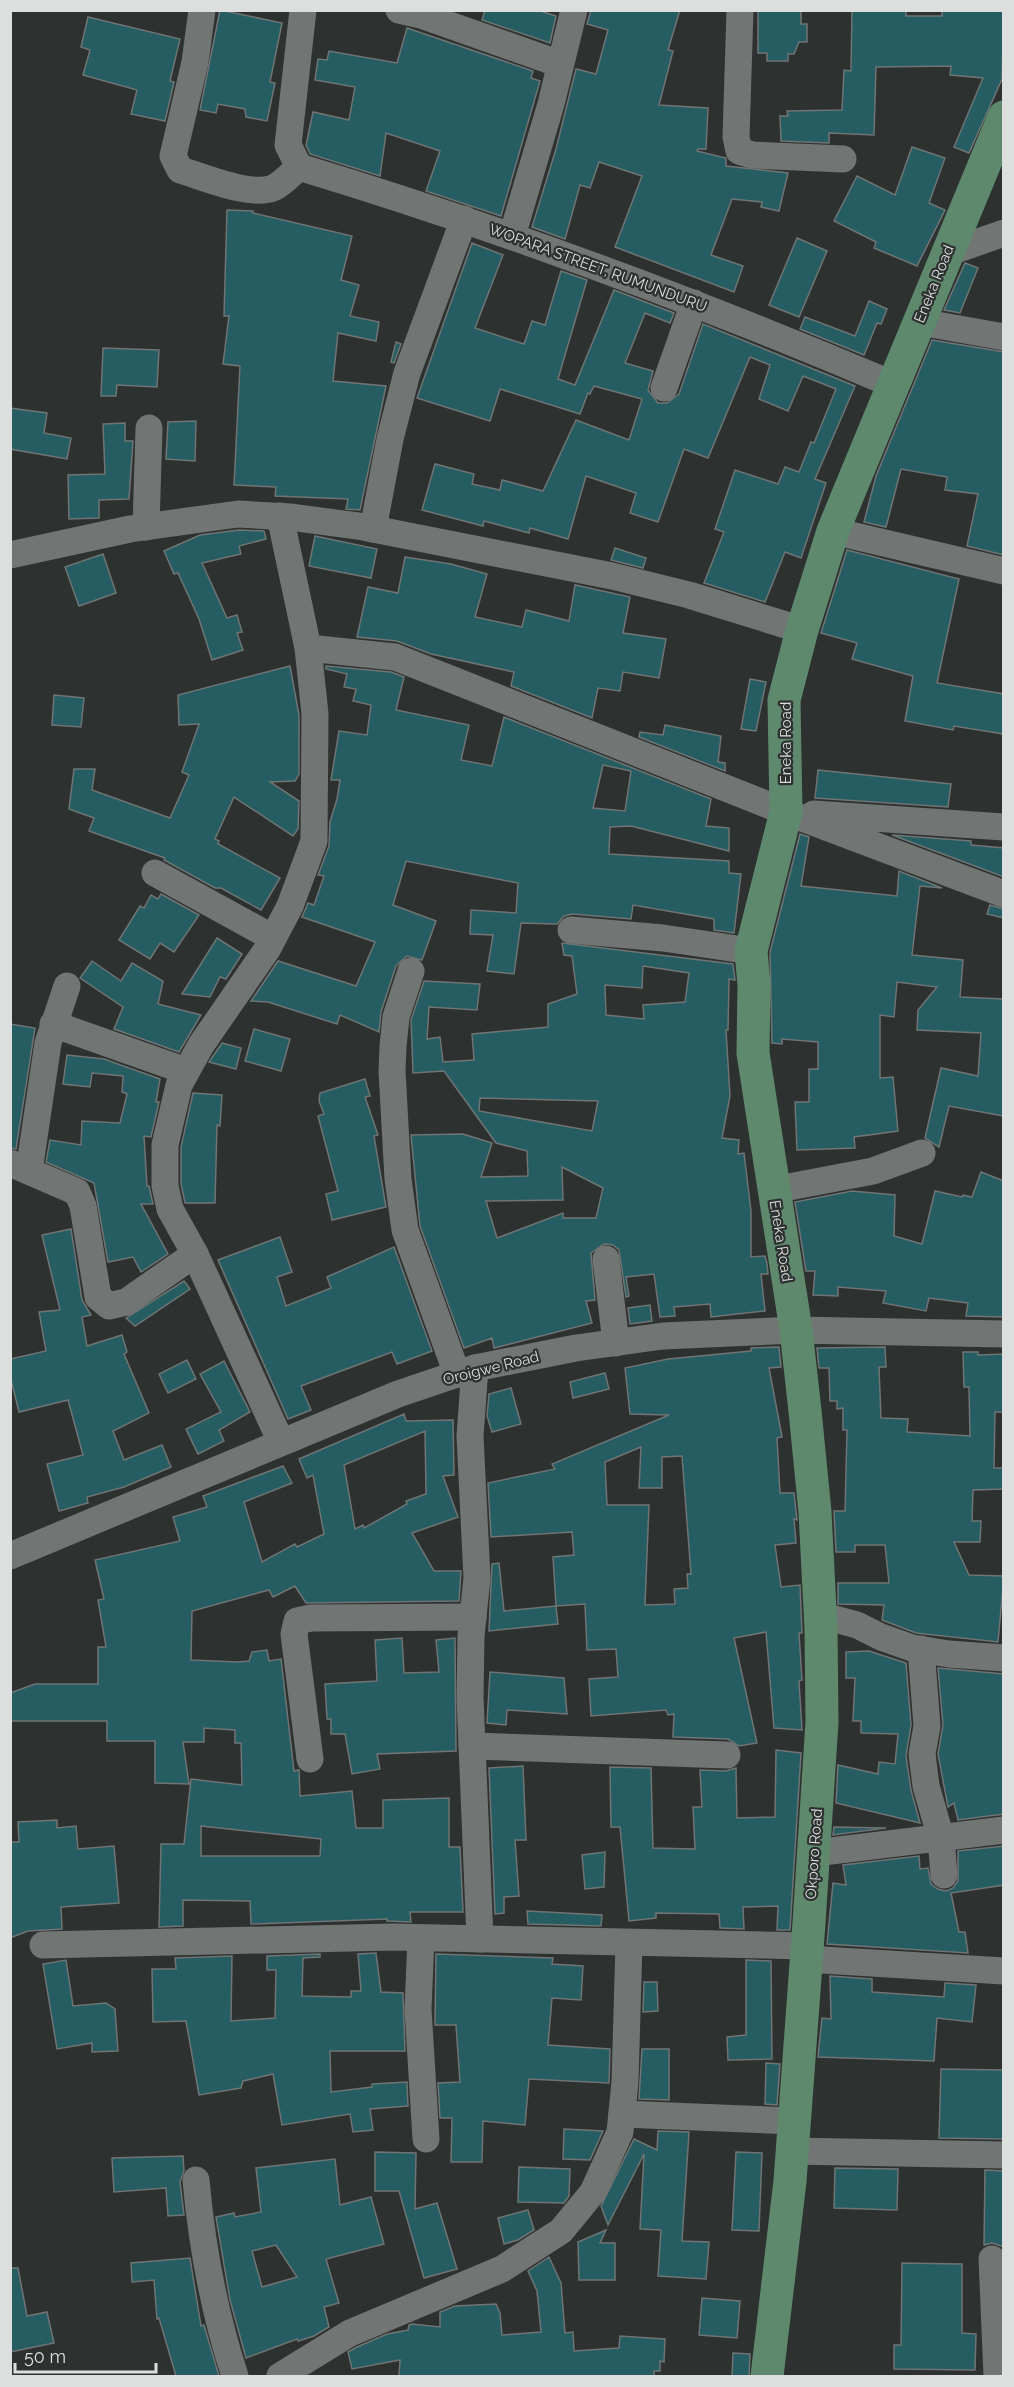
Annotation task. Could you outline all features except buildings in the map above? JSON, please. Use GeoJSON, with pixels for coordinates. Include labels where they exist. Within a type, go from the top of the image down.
{"type":"FeatureCollection","features":[{"type":"Feature","properties":{"kind":"main road","name":"Eneka Road"},"geometry":{"type":"LineString","coordinates":[[796,1330],[753,1053],[754,985],[751,951],[786,812],[784,700],[802,630],[833,531],[1004,117]]}},
{"type":"Feature","properties":{"kind":"main road","name":"Okporo Road"},"geometry":{"type":"LineString","coordinates":[[767,2376],[793,2136],[822,1722],[815,1512],[796,1330]]}},
{"type":"Feature","properties":{"kind":"street"},"geometry":{"type":"LineString","coordinates":[[202,10],[195,62],[173,156],[180,170],[242,188],[263,190],[275,187],[299,167],[288,145],[303,10]]}},
{"type":"Feature","properties":{"kind":"street"},"geometry":{"type":"LineString","coordinates":[[399,10],[421,15],[560,64]]}},
{"type":"Feature","properties":{"kind":"street"},"geometry":{"type":"LineString","coordinates":[[512,236],[574,10]]}},
{"type":"Feature","properties":{"kind":"street"},"geometry":{"type":"LineString","coordinates":[[740,10],[735,137],[739,151],[752,155],[843,159]]}},
{"type":"Feature","properties":{"kind":"street","name":"WOPARA STREET, RUMUNDURU"},"geometry":{"type":"LineString","coordinates":[[299,167],[512,236],[694,303],[892,384]]}},
{"type":"Feature","properties":{"kind":"street"},"geometry":{"type":"LineString","coordinates":[[372,529],[390,439],[407,373],[464,219]]}},
{"type":"Feature","properties":{"kind":"street"},"geometry":{"type":"LineString","coordinates":[[947,253],[1004,233]]}},
{"type":"Feature","properties":{"kind":"street"},"geometry":{"type":"LineString","coordinates":[[664,388],[694,303]]}},
{"type":"Feature","properties":{"kind":"street"},"geometry":{"type":"LineString","coordinates":[[920,322],[1004,337]]}},
{"type":"Feature","properties":{"kind":"street"},"geometry":{"type":"LineString","coordinates":[[146,527],[149,428]]}},
{"type":"Feature","properties":{"kind":"street"},"geometry":{"type":"LineString","coordinates":[[10,555],[146,527],[238,514],[280,516],[372,529],[623,579],[689,595],[802,630]]}},
{"type":"Feature","properties":{"kind":"street"},"geometry":{"type":"LineString","coordinates":[[280,516],[308,648],[315,714],[314,842],[290,906],[273,938],[179,1085],[165,1145],[165,1186],[170,1209],[195,1254],[280,1442]]}},
{"type":"Feature","properties":{"kind":"street"},"geometry":{"type":"LineString","coordinates":[[833,531],[1004,571]]}},
{"type":"Feature","properties":{"kind":"street"},"geometry":{"type":"LineString","coordinates":[[308,648],[395,657],[786,812],[1004,894]]}},
{"type":"Feature","properties":{"kind":"street"},"geometry":{"type":"LineString","coordinates":[[786,812],[930,808],[1004,812]]}},
{"type":"Feature","properties":{"kind":"street"},"geometry":{"type":"LineString","coordinates":[[786,812],[1004,827]]}},
{"type":"Feature","properties":{"kind":"street"},"geometry":{"type":"LineString","coordinates":[[154,873],[273,938]]}},
{"type":"Feature","properties":{"kind":"street"},"geometry":{"type":"LineString","coordinates":[[571,930],[663,938],[751,951]]}},
{"type":"Feature","properties":{"kind":"street"},"geometry":{"type":"LineString","coordinates":[[411,971],[396,1017],[393,1046],[392,1071],[398,1179],[405,1230],[466,1371],[477,1578],[470,1697],[480,1939]]}},
{"type":"Feature","properties":{"kind":"street"},"geometry":{"type":"LineString","coordinates":[[67,986],[53,1024],[20,1167],[77,1192],[83,1206],[98,1297],[109,1306],[126,1302],[195,1254]]}},
{"type":"Feature","properties":{"kind":"street"},"geometry":{"type":"LineString","coordinates":[[53,1024],[186,1071]]}},
{"type":"Feature","properties":{"kind":"street"},"geometry":{"type":"LineString","coordinates":[[773,1190],[873,1171],[922,1153]]}},
{"type":"Feature","properties":{"kind":"street"},"geometry":{"type":"LineString","coordinates":[[606,1259],[616,1343]]}},
{"type":"Feature","properties":{"kind":"street","name":"Oroigwe Road"},"geometry":{"type":"LineString","coordinates":[[10,1556],[398,1394],[466,1371],[663,1336],[796,1330],[1004,1334]]}},
{"type":"Feature","properties":{"kind":"street"},"geometry":{"type":"LineString","coordinates":[[820,1615],[857,1625],[880,1637],[921,1650],[1004,1658]]}},
{"type":"Feature","properties":{"kind":"street"},"geometry":{"type":"LineString","coordinates":[[310,1759],[297,1667],[294,1634],[297,1621],[311,1618],[473,1617]]}},
{"type":"Feature","properties":{"kind":"street"},"geometry":{"type":"LineString","coordinates":[[921,1650],[927,1726],[922,1754],[926,1786],[941,1838],[944,1875]]}},
{"type":"Feature","properties":{"kind":"street"},"geometry":{"type":"LineString","coordinates":[[472,1746],[727,1755]]}},
{"type":"Feature","properties":{"kind":"street"},"geometry":{"type":"LineString","coordinates":[[814,1852],[1004,1830]]}},
{"type":"Feature","properties":{"kind":"street"},"geometry":{"type":"LineString","coordinates":[[421,1938],[418,2009],[426,2139]]}},
{"type":"Feature","properties":{"kind":"street"},"geometry":{"type":"LineString","coordinates":[[43,1945],[421,1938],[629,1943],[807,1952],[1004,1971]]}},
{"type":"Feature","properties":{"kind":"street"},"geometry":{"type":"LineString","coordinates":[[280,2376],[350,2333],[502,2269],[561,2231],[593,2192],[620,2132],[629,1943]]}},
{"type":"Feature","properties":{"kind":"street"},"geometry":{"type":"LineString","coordinates":[[622,2114],[793,2136],[1004,2154]]}},
{"type":"Feature","properties":{"kind":"street"},"geometry":{"type":"LineString","coordinates":[[196,2180],[201,2238],[211,2291],[235,2376]]}},
{"type":"Feature","properties":{"kind":"street"},"geometry":{"type":"LineString","coordinates":[[992,2259],[998,2376]]}}]}
